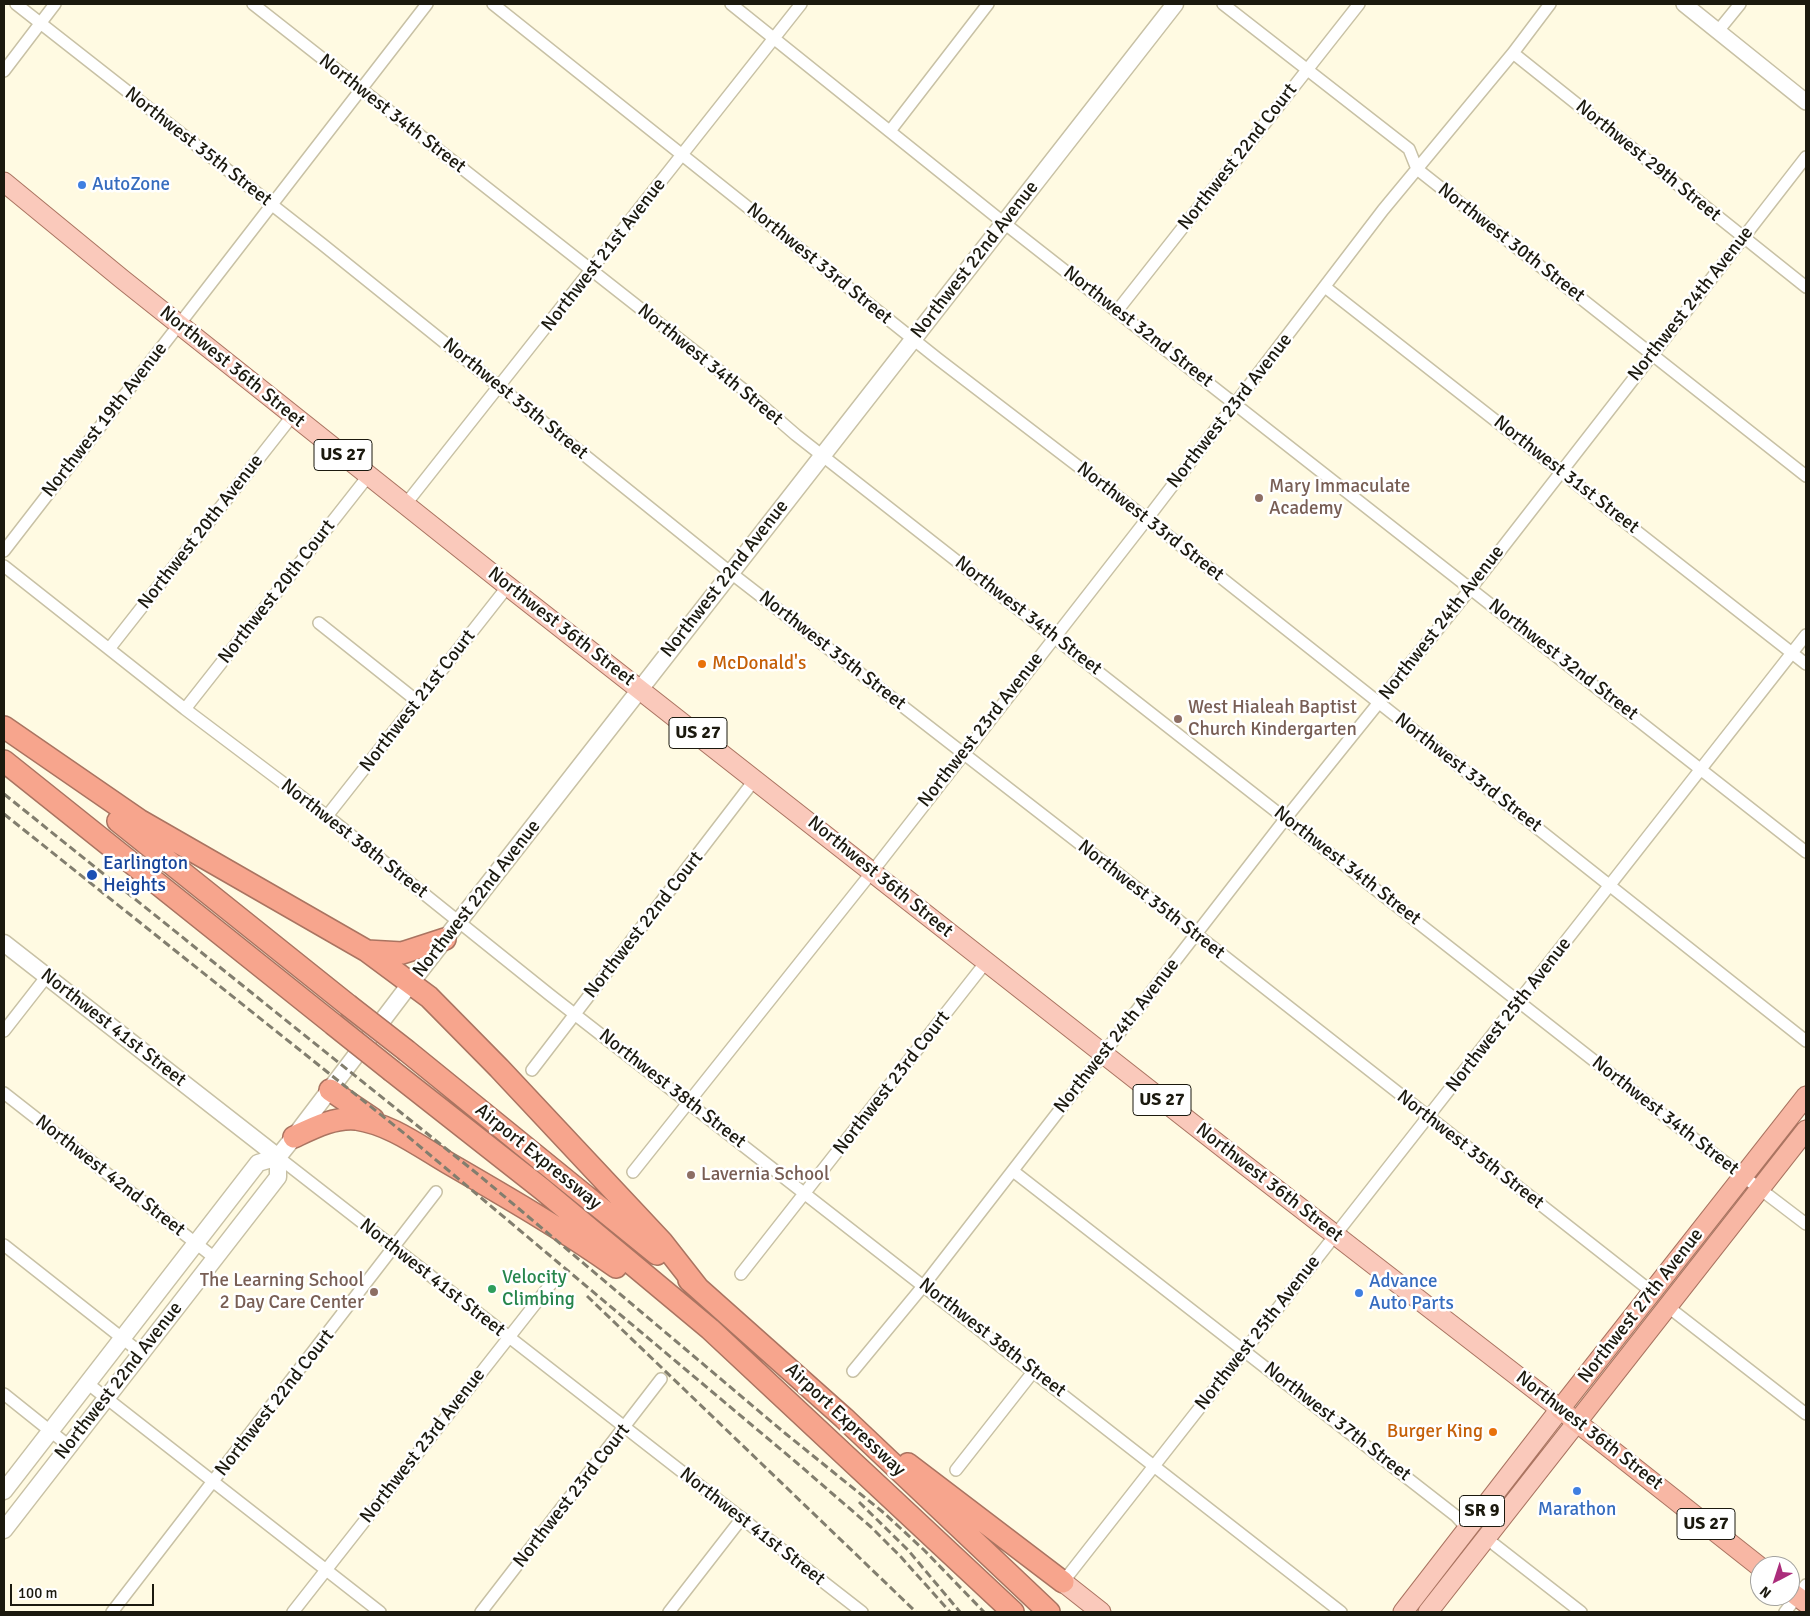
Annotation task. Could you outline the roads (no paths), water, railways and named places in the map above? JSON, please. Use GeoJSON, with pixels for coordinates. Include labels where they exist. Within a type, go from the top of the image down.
{"type":"FeatureCollection","features":[{"type":"Feature","properties":{"kind":"highway"},"geometry":{"type":"LineString","coordinates":[[4,727],[139,820],[367,950],[436,1003],[662,1242],[698,1288]]}},
{"type":"Feature","properties":{"kind":"highway","name":"Airport Expressway"},"geometry":{"type":"LineString","coordinates":[[4,727],[348,1005],[408,1051],[698,1288],[844,1418],[1048,1612]]}},
{"type":"Feature","properties":{"kind":"highway","name":"Airport Expressway"},"geometry":{"type":"LineString","coordinates":[[4,761],[542,1189],[710,1329],[1014,1612]]}},
{"type":"Feature","properties":{"kind":"highway"},"geometry":{"type":"LineString","coordinates":[[367,950],[402,953],[445,939]]}},
{"type":"Feature","properties":{"kind":"highway"},"geometry":{"type":"LineString","coordinates":[[330,1090],[385,1127],[581,1243],[710,1329]]}},
{"type":"Feature","properties":{"kind":"highway","name":"Northwest 27th Avenue"},"geometry":{"type":"LineString","coordinates":[[1560,1409],[1806,1096]]}},
{"type":"Feature","properties":{"kind":"highway"},"geometry":{"type":"LineString","coordinates":[[294,1137],[322,1124],[342,1120],[354,1119],[385,1127]]}},
{"type":"Feature","properties":{"kind":"highway","name":"Northwest 27th Avenue"},"geometry":{"type":"LineString","coordinates":[[1577,1422],[1806,1130]]}},
{"type":"Feature","properties":{"kind":"highway"},"geometry":{"type":"LineString","coordinates":[[1657,1285],[1667,1306]]}},
{"type":"Feature","properties":{"kind":"highway","name":"Northwest 36th Street"},"geometry":{"type":"LineString","coordinates":[[1560,1409],[1750,1559]]}},
{"type":"Feature","properties":{"kind":"highway"},"geometry":{"type":"LineString","coordinates":[[844,1418],[940,1486],[1063,1582]]}},
{"type":"Feature","properties":{"kind":"highway"},"geometry":{"type":"LineString","coordinates":[[960,1562],[995,1612]]}},
{"type":"Feature","properties":{"kind":"main road","name":"Northwest 22nd Avenue"},"geometry":{"type":"LineString","coordinates":[[4,1492],[258,1164],[278,1157],[294,1137],[410,984],[640,688],[1175,4]]}},
{"type":"Feature","properties":{"kind":"main road","name":"Northwest 36th Street"},"geometry":{"type":"LineString","coordinates":[[4,182],[405,505],[756,778],[986,962],[1560,1409]]}},
{"type":"Feature","properties":{"kind":"main road","name":"Northwest 41st Street"},"geometry":{"type":"LineString","coordinates":[[9,947],[278,1157]]}},
{"type":"Feature","properties":{"kind":"main road","name":"Northwest 22nd Avenue"},"geometry":{"type":"LineString","coordinates":[[4,1530],[278,1177],[278,1157]]}},
{"type":"Feature","properties":{"kind":"main road","name":"Northwest 27th Avenue"},"geometry":{"type":"LineString","coordinates":[[1403,1612],[1560,1409]]}},
{"type":"Feature","properties":{"kind":"main road","name":"Northwest 27th Avenue"},"geometry":{"type":"LineString","coordinates":[[1428,1612],[1577,1422]]}},
{"type":"Feature","properties":{"kind":"main road"},"geometry":{"type":"LineString","coordinates":[[1463,1568],[1466,1549],[1471,1538],[1468,1529]]}},
{"type":"Feature","properties":{"kind":"main road"},"geometry":{"type":"LineString","coordinates":[[1063,1582],[1101,1612]]}},
{"type":"Feature","properties":{"kind":"street","name":"Northwest 35th Street"},"geometry":{"type":"LineString","coordinates":[[16,4],[271,204],[731,572],[1196,934],[1428,1118],[1657,1285]]}},
{"type":"Feature","properties":{"kind":"street"},"geometry":{"type":"LineString","coordinates":[[4,71],[55,4]]}},
{"type":"Feature","properties":{"kind":"street","name":"Northwest 34th Street"},"geometry":{"type":"LineString","coordinates":[[253,4],[592,269],[822,455],[1806,1224]]}},
{"type":"Feature","properties":{"kind":"street","name":"Northwest 19th Avenue"},"geometry":{"type":"LineString","coordinates":[[4,551],[427,4]]}},
{"type":"Feature","properties":{"kind":"street","name":"Northwest 33rd Street"},"geometry":{"type":"LineString","coordinates":[[494,4],[913,339],[1147,519],[1806,1040]]}},
{"type":"Feature","properties":{"kind":"street","name":"Northwest 32nd Street"},"geometry":{"type":"LineString","coordinates":[[731,4],[1004,223],[1236,403],[1806,852]]}},
{"type":"Feature","properties":{"kind":"street","name":"Northwest 21st Avenue"},"geometry":{"type":"LineString","coordinates":[[405,505],[801,4]]}},
{"type":"Feature","properties":{"kind":"street"},"geometry":{"type":"LineString","coordinates":[[890,131],[988,4]]}},
{"type":"Feature","properties":{"kind":"street","name":"Northwest 30th Street"},"geometry":{"type":"LineString","coordinates":[[1223,4],[1409,149],[1417,169],[1806,476]]}},
{"type":"Feature","properties":{"kind":"street","name":"Northwest 22nd Court"},"geometry":{"type":"LineString","coordinates":[[1117,311],[1359,4]]}},
{"type":"Feature","properties":{"kind":"street","name":"Northwest 23rd Avenue"},"geometry":{"type":"LineString","coordinates":[[632,1172],[872,872],[1147,519],[1383,210],[1513,53],[1550,4]]}},
{"type":"Feature","properties":{"kind":"street"},"geometry":{"type":"LineString","coordinates":[[1684,4],[1806,102]]}},
{"type":"Feature","properties":{"kind":"street"},"geometry":{"type":"LineString","coordinates":[[1718,31],[1740,4]]}},
{"type":"Feature","properties":{"kind":"street","name":"Northwest 29th Street"},"geometry":{"type":"LineString","coordinates":[[1513,53],[1806,287]]}},
{"type":"Feature","properties":{"kind":"street","name":"Northwest 24th Avenue"},"geometry":{"type":"LineString","coordinates":[[853,1371],[924,1285],[1286,818],[1471,588],[1806,157]]}},
{"type":"Feature","properties":{"kind":"street","name":"Northwest 31st Street"},"geometry":{"type":"LineString","coordinates":[[1325,287],[1806,664]]}},
{"type":"Feature","properties":{"kind":"street","name":"Northwest 20th Avenue"},"geometry":{"type":"LineString","coordinates":[[109,649],[293,415]]}},
{"type":"Feature","properties":{"kind":"street","name":"Northwest 20th Court"},"geometry":{"type":"LineString","coordinates":[[185,709],[369,475]]}},
{"type":"Feature","properties":{"kind":"street","name":"Northwest 38th Street"},"geometry":{"type":"LineString","coordinates":[[4,566],[185,709],[327,816],[688,1102],[1341,1612]]}},
{"type":"Feature","properties":{"kind":"street","name":"Northwest 21st Court"},"geometry":{"type":"LineString","coordinates":[[327,816],[508,586]]}},
{"type":"Feature","properties":{"kind":"street"},"geometry":{"type":"LineString","coordinates":[[319,623],[417,701]]}},
{"type":"Feature","properties":{"kind":"street","name":"Northwest 25th Avenue"},"geometry":{"type":"LineString","coordinates":[[1063,1582],[1806,635]]}},
{"type":"Feature","properties":{"kind":"street","name":"Northwest 22nd Court"},"geometry":{"type":"LineString","coordinates":[[532,1070],[756,778]]}},
{"type":"Feature","properties":{"kind":"street","name":"Northwest 23rd Court"},"geometry":{"type":"LineString","coordinates":[[741,1274],[986,962]]}},
{"type":"Feature","properties":{"kind":"street"},"geometry":{"type":"LineString","coordinates":[[4,1031],[47,976]]}},
{"type":"Feature","properties":{"kind":"street","name":"Northwest 42nd Street"},"geometry":{"type":"LineString","coordinates":[[4,1093],[216,1259]]}},
{"type":"Feature","properties":{"kind":"street","name":"Northwest 41st Street"},"geometry":{"type":"LineString","coordinates":[[278,1157],[862,1612]]}},
{"type":"Feature","properties":{"kind":"street","name":"Northwest 37th Street"},"geometry":{"type":"LineString","coordinates":[[1013,1171],[1456,1516],[1468,1529]]}},
{"type":"Feature","properties":{"kind":"street","name":"Northwest 22nd Court"},"geometry":{"type":"LineString","coordinates":[[112,1612],[436,1192]]}},
{"type":"Feature","properties":{"kind":"street"},"geometry":{"type":"LineString","coordinates":[[4,1245],[141,1353]]}},
{"type":"Feature","properties":{"kind":"street","name":"Northwest 23rd Avenue"},"geometry":{"type":"LineString","coordinates":[[293,1612],[554,1280]]}},
{"type":"Feature","properties":{"kind":"street"},"geometry":{"type":"LineString","coordinates":[[1667,1306],[1806,1414]]}},
{"type":"Feature","properties":{"kind":"street"},"geometry":{"type":"LineString","coordinates":[[956,1470],[1034,1372]]}},
{"type":"Feature","properties":{"kind":"street","name":"Northwest 23rd Court"},"geometry":{"type":"LineString","coordinates":[[482,1612],[661,1379]]}},
{"type":"Feature","properties":{"kind":"street"},"geometry":{"type":"LineString","coordinates":[[87,1383],[327,1568],[380,1612]]}},
{"type":"Feature","properties":{"kind":"street"},"geometry":{"type":"LineString","coordinates":[[4,1394],[69,1446]]}},
{"type":"Feature","properties":{"kind":"street"},"geometry":{"type":"LineString","coordinates":[[669,1612],[742,1518]]}},
{"type":"Feature","properties":{"kind":"street"},"geometry":{"type":"LineString","coordinates":[[1486,1538],[1581,1612]]}},
{"type":"Feature","properties":{"kind":"railway"},"geometry":{"type":"LineString","coordinates":[[4,794],[480,1176],[786,1434],[884,1513],[924,1550],[984,1612]]}},
{"type":"Feature","properties":{"kind":"railway"},"geometry":{"type":"LineString","coordinates":[[4,814],[405,1134],[797,1463],[871,1527],[901,1557],[950,1612]]}},
{"type":"Feature","properties":{"kind":"railway"},"geometry":{"type":"LineString","coordinates":[[587,1296],[916,1612]]}},
{"type":"Feature","properties":{"kind":"railway"},"geometry":{"type":"LineString","coordinates":[[859,1502],[908,1550],[960,1612]]}},
{"type":"Feature","properties":{"kind":"place","name":"AutoZone"},"geometry":{"type":"Point","coordinates":[82,185]}},
{"type":"Feature","properties":{"kind":"place","name":"Mary Immaculate Academy"},"geometry":{"type":"Point","coordinates":[1259,498]}},
{"type":"Feature","properties":{"kind":"place","name":"McDonald's"},"geometry":{"type":"Point","coordinates":[702,664]}},
{"type":"Feature","properties":{"kind":"place","name":"West Hialeah Baptist Church Kindergarten"},"geometry":{"type":"Point","coordinates":[1178,719]}},
{"type":"Feature","properties":{"kind":"place","name":"Earlington Heights"},"geometry":{"type":"Point","coordinates":[92,875]}},
{"type":"Feature","properties":{"kind":"place","name":"Lavernia School"},"geometry":{"type":"Point","coordinates":[691,1175]}},
{"type":"Feature","properties":{"kind":"place","name":"Velocity Climbing"},"geometry":{"type":"Point","coordinates":[492,1289]}},
{"type":"Feature","properties":{"kind":"place","name":"The Learning School 2 Day Care Center"},"geometry":{"type":"Point","coordinates":[374,1292]}},
{"type":"Feature","properties":{"kind":"place","name":"Advance Auto Parts"},"geometry":{"type":"Point","coordinates":[1359,1293]}},
{"type":"Feature","properties":{"kind":"place","name":"Burger King"},"geometry":{"type":"Point","coordinates":[1493,1432]}},
{"type":"Feature","properties":{"kind":"place","name":"Marathon"},"geometry":{"type":"Point","coordinates":[1577,1491]}}]}
